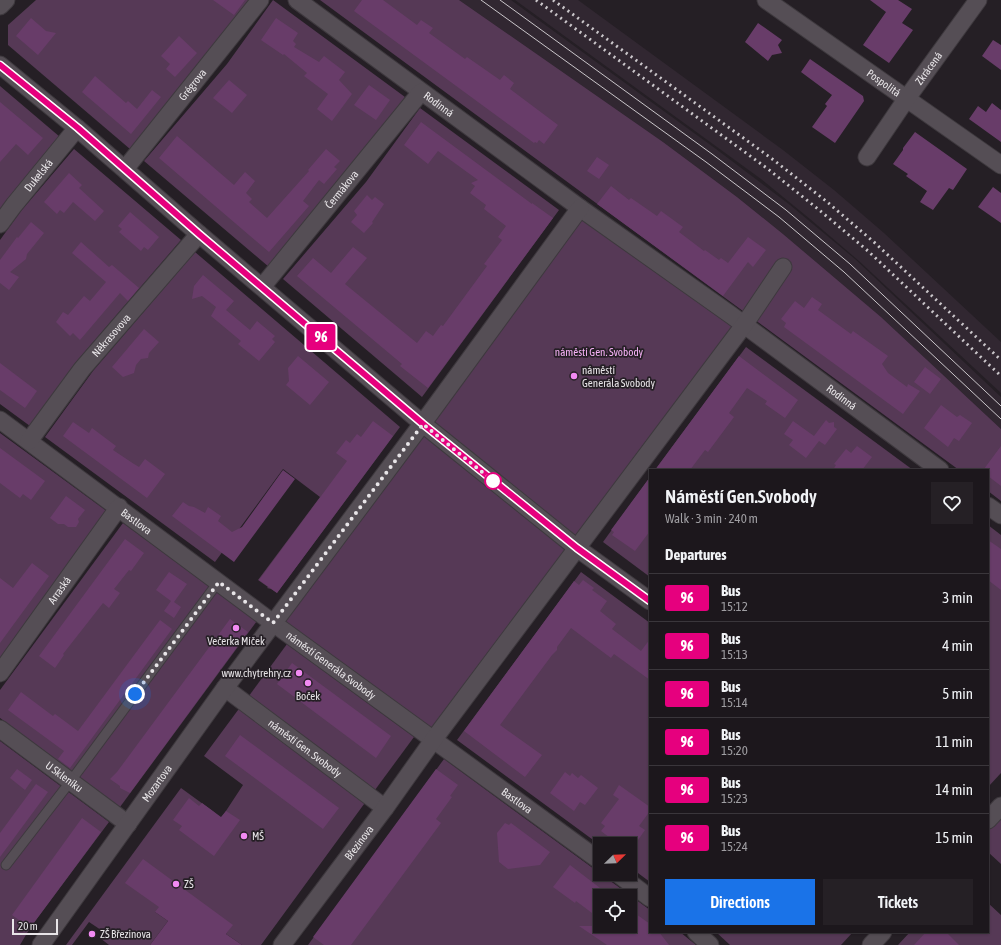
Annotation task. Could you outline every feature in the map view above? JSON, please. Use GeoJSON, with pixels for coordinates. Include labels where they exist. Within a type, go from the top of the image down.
{"type":"FeatureCollection","features":[{"type":"Feature","properties":{"kind":"street"},"geometry":{"type":"LineString","coordinates":[[0,6],[6,0]]}},
{"type":"Feature","properties":{"kind":"street","name":"Grégrova"},"geometry":{"type":"LineString","coordinates":[[125,169],[260,0]]}},
{"type":"Feature","properties":{"kind":"street","name":"Rodinná"},"geometry":{"type":"LineString","coordinates":[[297,0],[580,208]]}},
{"type":"Feature","properties":{"kind":"street","name":"Pospolitá"},"geometry":{"type":"LineString","coordinates":[[766,0],[1001,165]]}},
{"type":"Feature","properties":{"kind":"street","name":"Zkrácená"},"geometry":{"type":"LineString","coordinates":[[867,157],[907,98],[978,0]]}},
{"type":"Feature","properties":{"kind":"street"},"geometry":{"type":"LineString","coordinates":[[0,65],[78,128],[199,234],[423,424],[577,548],[649,600]]}},
{"type":"Feature","properties":{"kind":"street","name":"Čermákova"},"geometry":{"type":"LineString","coordinates":[[262,287],[421,92]]}},
{"type":"Feature","properties":{"kind":"street","name":"Dukelská"},"geometry":{"type":"LineString","coordinates":[[0,224],[78,128]]}},
{"type":"Feature","properties":{"kind":"street"},"geometry":{"type":"LineString","coordinates":[[273,623],[423,424],[580,208],[744,325]]}},
{"type":"Feature","properties":{"kind":"street","name":"Někrasovova"},"geometry":{"type":"LineString","coordinates":[[29,441],[82,369],[199,234]]}},
{"type":"Feature","properties":{"kind":"street"},"geometry":{"type":"LineString","coordinates":[[434,739],[744,325],[783,267]]}},
{"type":"Feature","properties":{"kind":"street","name":"Rodinná"},"geometry":{"type":"LineString","coordinates":[[744,325],[939,469]]}},
{"type":"Feature","properties":{"kind":"street","name":"Bastlova"},"geometry":{"type":"LineString","coordinates":[[0,420],[273,623]]}},
{"type":"Feature","properties":{"kind":"street","name":"Arraská"},"geometry":{"type":"LineString","coordinates":[[0,673],[119,507]]}},
{"type":"Feature","properties":{"kind":"street"},"geometry":{"type":"LineString","coordinates":[[989,507],[1001,515]]}},
{"type":"Feature","properties":{"kind":"street","name":"Mozartova"},"geometry":{"type":"LineString","coordinates":[[41,945],[273,623]]}},
{"type":"Feature","properties":{"kind":"street","name":"náměstí Generála Svobody"},"geometry":{"type":"LineString","coordinates":[[273,623],[434,739]]}},
{"type":"Feature","properties":{"kind":"street","name":"náměstí Gen. Svobody"},"geometry":{"type":"LineString","coordinates":[[225,688],[385,808]]}},
{"type":"Feature","properties":{"kind":"street","name":"U Skleníku"},"geometry":{"type":"LineString","coordinates":[[0,729],[128,824]]}},
{"type":"Feature","properties":{"kind":"street","name":"Bastlova"},"geometry":{"type":"LineString","coordinates":[[434,739],[593,856]]}},
{"type":"Feature","properties":{"kind":"street","name":"Březinova"},"geometry":{"type":"LineString","coordinates":[[287,944],[434,739]]}},
{"type":"Feature","properties":{"kind":"street"},"geometry":{"type":"LineString","coordinates":[[989,819],[1001,806]]}},
{"type":"Feature","properties":{"kind":"street"},"geometry":{"type":"LineString","coordinates":[[627,881],[649,897]]}},
{"type":"Feature","properties":{"kind":"street"},"geometry":{"type":"LineString","coordinates":[[697,933],[710,945]]}},
{"type":"Feature","properties":{"kind":"street"},"geometry":{"type":"LineString","coordinates":[[871,945],[882,933]]}},
{"type":"Feature","properties":{"kind":"lane"},"geometry":{"type":"LineString","coordinates":[[6,865],[70,782],[219,582]]}},
{"type":"Feature","properties":{"kind":"shaded area"},"geometry":{"type":"Polygon","coordinates":[[[459,0],[511,0],[716,149],[790,205],[855,259],[1001,397],[1001,429],[881,317],[737,197],[663,142],[459,0]]]}},
{"type":"Feature","properties":{"kind":"shaded area"},"geometry":{"type":"Polygon","coordinates":[[[515,0],[578,0],[783,150],[834,190],[884,233],[1001,342],[1001,393],[859,261],[761,179],[515,0]]]}},
{"type":"Feature","properties":{"kind":"green space"},"geometry":{"type":"Polygon","coordinates":[[[36,0],[251,0],[213,52],[130,149],[8,45],[8,25],[36,0]]]}},
{"type":"Feature","properties":{"kind":"green space"},"geometry":{"type":"Polygon","coordinates":[[[273,0],[405,97],[351,170],[269,267],[144,161],[227,64],[273,0]]]}},
{"type":"Feature","properties":{"kind":"green space"},"geometry":{"type":"Polygon","coordinates":[[[320,0],[459,0],[663,142],[737,197],[881,317],[1001,429],[1001,501],[989,492],[989,469],[958,469],[320,0]]]}},
{"type":"Feature","properties":{"kind":"green space"},"geometry":{"type":"Polygon","coordinates":[[[0,86],[60,137],[0,209],[0,86]]]}},
{"type":"Feature","properties":{"kind":"green space"},"geometry":{"type":"Polygon","coordinates":[[[420,108],[559,210],[422,397],[283,279],[366,182],[420,108]]]}},
{"type":"Feature","properties":{"kind":"green space"},"geometry":{"type":"Polygon","coordinates":[[[74,149],[181,240],[76,362],[30,426],[0,404],[0,240],[21,211],[74,149]]]}},
{"type":"Feature","properties":{"kind":"green space"},"geometry":{"type":"Polygon","coordinates":[[[580,208],[744,325],[434,739],[273,623],[580,208]]]}},
{"type":"Feature","properties":{"kind":"green space"},"geometry":{"type":"Polygon","coordinates":[[[195,252],[400,427],[277,593],[267,588],[268,587],[258,580],[320,497],[283,469],[215,562],[45,437],[93,371],[195,252]]]}},
{"type":"Feature","properties":{"kind":"green space"},"geometry":{"type":"Polygon","coordinates":[[[746,347],[912,469],[656,469],[746,347]]]}},
{"type":"Feature","properties":{"kind":"green space"},"geometry":{"type":"Polygon","coordinates":[[[0,433],[108,512],[0,658],[0,433]]]}},
{"type":"Feature","properties":{"kind":"green space"},"geometry":{"type":"Polygon","coordinates":[[[649,478],[649,576],[603,542],[649,478]]]}},
{"type":"Feature","properties":{"kind":"green space"},"geometry":{"type":"Polygon","coordinates":[[[123,523],[257,621],[120,807],[0,718],[0,690],[123,523]]]}},
{"type":"Feature","properties":{"kind":"green space"},"geometry":{"type":"Polygon","coordinates":[[[989,526],[1001,535],[1001,773],[989,786],[989,526]]]}},
{"type":"Feature","properties":{"kind":"green space"},"geometry":{"type":"Polygon","coordinates":[[[581,572],[649,622],[649,881],[637,872],[637,837],[593,837],[593,840],[457,740],[581,572]]]}},
{"type":"Feature","properties":{"kind":"green space"},"geometry":{"type":"Polygon","coordinates":[[[287,644],[414,737],[372,794],[246,700],[287,644]]]}},
{"type":"Feature","properties":{"kind":"green space"},"geometry":{"type":"Polygon","coordinates":[[[241,706],[367,800],[261,945],[242,945],[226,934],[232,925],[155,912],[168,921],[150,945],[109,945],[100,938],[104,932],[89,922],[72,945],[66,945],[181,788],[214,812],[220,820],[243,785],[204,756],[241,706]]]}},
{"type":"Feature","properties":{"kind":"green space"},"geometry":{"type":"Polygon","coordinates":[[[0,741],[109,822],[30,928],[20,945],[0,945],[0,741]]]}},
{"type":"Feature","properties":{"kind":"green space"},"geometry":{"type":"Polygon","coordinates":[[[444,759],[593,868],[593,881],[610,881],[621,889],[593,889],[593,933],[637,933],[637,900],[649,909],[649,933],[681,933],[696,945],[308,945],[444,759]]]}},
{"type":"Feature","properties":{"kind":"green space"},"geometry":{"type":"Polygon","coordinates":[[[1001,817],[1001,864],[989,853],[989,830],[1001,817]]]}},
{"type":"Feature","properties":{"kind":"green space"},"geometry":{"type":"Polygon","coordinates":[[[989,904],[1001,915],[1001,945],[898,945],[909,933],[989,933],[989,904]]]}},
{"type":"Feature","properties":{"kind":"green space"},"geometry":{"type":"Polygon","coordinates":[[[717,933],[852,933],[841,945],[730,945],[717,933]]]}},
{"type":"Feature","properties":{"kind":"building"},"geometry":{"type":"Polygon","coordinates":[[[213,0],[245,0],[234,15],[213,0]]]}},
{"type":"Feature","properties":{"kind":"building"},"geometry":{"type":"Polygon","coordinates":[[[362,0],[383,0],[417,25],[421,20],[433,28],[429,33],[465,59],[467,57],[500,80],[504,75],[514,83],[510,89],[558,125],[544,144],[539,140],[537,143],[534,143],[354,11],[362,0]]]}},
{"type":"Feature","properties":{"kind":"building"},"geometry":{"type":"Polygon","coordinates":[[[870,0],[898,0],[912,9],[902,23],[913,30],[889,63],[863,45],[886,12],[870,0]]]}},
{"type":"Feature","properties":{"kind":"building"},"geometry":{"type":"Polygon","coordinates":[[[31,18],[46,31],[56,33],[38,55],[16,36],[31,18]]]}},
{"type":"Feature","properties":{"kind":"building"},"geometry":{"type":"Polygon","coordinates":[[[276,18],[298,33],[293,41],[296,44],[294,47],[319,62],[324,56],[345,72],[339,80],[352,94],[332,121],[317,109],[328,94],[304,76],[307,73],[284,54],[283,55],[261,40],[276,18]]]}},
{"type":"Feature","properties":{"kind":"building"},"geometry":{"type":"Polygon","coordinates":[[[758,23],[782,40],[778,45],[782,53],[772,55],[768,61],[745,42],[758,23]]]}},
{"type":"Feature","properties":{"kind":"building"},"geometry":{"type":"Polygon","coordinates":[[[179,36],[197,53],[175,77],[166,69],[170,64],[161,56],[179,36]]]}},
{"type":"Feature","properties":{"kind":"building"},"geometry":{"type":"Polygon","coordinates":[[[993,40],[1001,45],[1001,70],[982,56],[993,40]]]}},
{"type":"Feature","properties":{"kind":"building"},"geometry":{"type":"Polygon","coordinates":[[[810,59],[863,96],[864,101],[835,143],[812,127],[827,106],[825,104],[832,95],[801,72],[810,59]]]}},
{"type":"Feature","properties":{"kind":"building"},"geometry":{"type":"Polygon","coordinates":[[[95,76],[126,103],[128,101],[137,109],[152,90],[161,97],[131,134],[82,92],[95,76]]]}},
{"type":"Feature","properties":{"kind":"building"},"geometry":{"type":"Polygon","coordinates":[[[229,80],[247,95],[232,113],[213,98],[229,80]]]}},
{"type":"Feature","properties":{"kind":"building"},"geometry":{"type":"Polygon","coordinates":[[[369,85],[390,100],[376,120],[354,105],[369,85]]]}},
{"type":"Feature","properties":{"kind":"building"},"geometry":{"type":"Polygon","coordinates":[[[0,102],[43,138],[28,155],[16,144],[0,162],[0,102]]]}},
{"type":"Feature","properties":{"kind":"building"},"geometry":{"type":"Polygon","coordinates":[[[992,103],[1001,110],[1001,142],[969,119],[978,106],[986,112],[992,103]]]}},
{"type":"Feature","properties":{"kind":"building"},"geometry":{"type":"Polygon","coordinates":[[[421,122],[553,218],[428,388],[400,366],[402,364],[297,276],[313,258],[331,273],[353,247],[367,258],[345,284],[417,343],[426,331],[433,336],[441,325],[443,326],[487,266],[484,264],[502,240],[498,237],[506,226],[484,209],[486,205],[470,193],[475,186],[471,183],[478,180],[438,151],[428,164],[404,145],[421,122]]]}},
{"type":"Feature","properties":{"kind":"building"},"geometry":{"type":"Polygon","coordinates":[[[915,132],[967,169],[953,190],[949,188],[933,210],[920,202],[927,191],[906,176],[908,174],[893,164],[915,132]]]}},
{"type":"Feature","properties":{"kind":"building"},"geometry":{"type":"Polygon","coordinates":[[[177,136],[234,185],[245,172],[255,181],[246,193],[252,199],[249,202],[267,218],[309,171],[308,170],[326,149],[340,161],[334,167],[337,169],[324,184],[319,180],[303,201],[309,206],[269,252],[159,158],[177,136]]]}},
{"type":"Feature","properties":{"kind":"building"},"geometry":{"type":"Polygon","coordinates":[[[597,157],[609,165],[599,179],[587,171],[597,157]]]}},
{"type":"Feature","properties":{"kind":"building"},"geometry":{"type":"Polygon","coordinates":[[[69,173],[82,185],[79,188],[104,211],[95,221],[73,202],[64,213],[60,210],[57,214],[44,202],[69,173]]]}},
{"type":"Feature","properties":{"kind":"building"},"geometry":{"type":"Polygon","coordinates":[[[611,186],[629,200],[631,198],[657,216],[661,211],[683,227],[679,232],[704,251],[705,250],[719,260],[721,258],[728,263],[748,237],[766,250],[753,267],[748,262],[723,296],[597,204],[611,186]]]}},
{"type":"Feature","properties":{"kind":"building"},"geometry":{"type":"Polygon","coordinates":[[[993,187],[1001,193],[1001,223],[978,207],[993,187]]]}},
{"type":"Feature","properties":{"kind":"building"},"geometry":{"type":"Polygon","coordinates":[[[367,195],[372,200],[375,197],[384,204],[372,222],[373,223],[364,233],[351,222],[357,215],[354,211],[367,195]]]}},
{"type":"Feature","properties":{"kind":"building"},"geometry":{"type":"Polygon","coordinates":[[[130,212],[159,237],[148,250],[144,247],[141,251],[119,232],[122,229],[118,226],[130,212]]]}},
{"type":"Feature","properties":{"kind":"building"},"geometry":{"type":"Polygon","coordinates":[[[31,222],[44,233],[27,254],[26,259],[10,272],[19,277],[9,290],[0,283],[0,260],[17,237],[18,238],[31,222]]]}},
{"type":"Feature","properties":{"kind":"building"},"geometry":{"type":"Polygon","coordinates":[[[81,242],[109,267],[112,265],[139,288],[128,301],[120,293],[80,340],[73,333],[70,336],[56,322],[63,312],[68,315],[84,296],[90,301],[106,282],[72,253],[81,242]]]}},
{"type":"Feature","properties":{"kind":"building"},"geometry":{"type":"Polygon","coordinates":[[[203,275],[234,301],[226,310],[250,330],[257,321],[275,336],[272,339],[275,342],[259,361],[238,344],[241,341],[211,316],[216,307],[202,296],[192,299],[194,286],[203,275]]]}},
{"type":"Feature","properties":{"kind":"building"},"geometry":{"type":"Polygon","coordinates":[[[812,297],[822,304],[818,310],[851,334],[853,331],[888,356],[882,364],[888,373],[907,387],[908,384],[920,391],[903,414],[784,327],[786,323],[781,319],[795,301],[804,308],[812,297]]]}},
{"type":"Feature","properties":{"kind":"building"},"geometry":{"type":"Polygon","coordinates":[[[144,329],[159,342],[149,353],[148,358],[141,359],[136,365],[134,373],[123,377],[112,367],[144,329]]]}},
{"type":"Feature","properties":{"kind":"building"},"geometry":{"type":"Polygon","coordinates":[[[298,356],[329,382],[310,405],[286,385],[289,381],[288,368],[298,356]]]}},
{"type":"Feature","properties":{"kind":"building"},"geometry":{"type":"Polygon","coordinates":[[[739,356],[798,400],[785,418],[765,404],[767,401],[747,388],[729,413],[734,417],[708,452],[705,450],[691,469],[656,469],[739,356]]]}},
{"type":"Feature","properties":{"kind":"building"},"geometry":{"type":"Polygon","coordinates":[[[0,363],[37,391],[25,408],[0,390],[0,363]]]}},
{"type":"Feature","properties":{"kind":"building"},"geometry":{"type":"Polygon","coordinates":[[[925,367],[941,379],[930,394],[914,382],[925,367]]]}},
{"type":"Feature","properties":{"kind":"building"},"geometry":{"type":"Polygon","coordinates":[[[941,405],[957,417],[960,415],[972,423],[959,441],[954,438],[948,447],[924,428],[941,405]]]}},
{"type":"Feature","properties":{"kind":"building"},"geometry":{"type":"Polygon","coordinates":[[[826,420],[829,423],[834,422],[834,427],[837,429],[825,445],[819,441],[806,458],[789,445],[793,440],[784,434],[793,421],[814,436],[826,420]]]}},
{"type":"Feature","properties":{"kind":"building"},"geometry":{"type":"Polygon","coordinates":[[[373,421],[393,436],[277,593],[259,580],[347,461],[336,453],[346,440],[350,443],[357,434],[361,437],[373,421]]]}},
{"type":"Feature","properties":{"kind":"building"},"geometry":{"type":"Polygon","coordinates":[[[73,422],[89,433],[92,428],[116,446],[113,450],[139,467],[145,459],[165,474],[147,498],[63,436],[73,422]]]}},
{"type":"Feature","properties":{"kind":"building"},"geometry":{"type":"Polygon","coordinates":[[[857,446],[872,457],[863,469],[834,469],[836,465],[834,464],[846,449],[851,453],[857,446]]]}},
{"type":"Feature","properties":{"kind":"building"},"geometry":{"type":"Polygon","coordinates":[[[1001,446],[1001,486],[989,477],[989,469],[984,469],[1001,446]]]}},
{"type":"Feature","properties":{"kind":"building"},"geometry":{"type":"Polygon","coordinates":[[[0,448],[45,481],[31,500],[23,494],[20,498],[0,483],[0,448]]]}},
{"type":"Feature","properties":{"kind":"building"},"geometry":{"type":"Polygon","coordinates":[[[283,470],[295,479],[234,562],[172,516],[183,502],[205,513],[208,507],[221,516],[218,521],[232,532],[242,527],[283,470]]]}},
{"type":"Feature","properties":{"kind":"building"},"geometry":{"type":"Polygon","coordinates":[[[649,478],[649,532],[635,551],[612,535],[614,532],[611,530],[649,478]]]}},
{"type":"Feature","properties":{"kind":"building"},"geometry":{"type":"Polygon","coordinates":[[[66,496],[85,510],[78,519],[79,522],[76,527],[68,527],[64,524],[58,524],[50,518],[66,496]]]}},
{"type":"Feature","properties":{"kind":"building"},"geometry":{"type":"Polygon","coordinates":[[[125,539],[144,553],[131,571],[129,570],[114,589],[120,593],[109,608],[103,603],[63,654],[64,655],[55,668],[39,656],[125,539]]]}},
{"type":"Feature","properties":{"kind":"building"},"geometry":{"type":"Polygon","coordinates":[[[989,541],[1001,549],[1001,590],[989,581],[989,541]]]}},
{"type":"Feature","properties":{"kind":"building"},"geometry":{"type":"Polygon","coordinates":[[[32,563],[49,576],[0,643],[0,578],[13,588],[32,563]]]}},
{"type":"Feature","properties":{"kind":"building"},"geometry":{"type":"Polygon","coordinates":[[[169,572],[187,584],[174,602],[181,607],[174,618],[164,611],[171,601],[156,590],[169,572]]]}},
{"type":"Feature","properties":{"kind":"building"},"geometry":{"type":"Polygon","coordinates":[[[583,580],[594,588],[592,590],[607,601],[600,611],[616,624],[612,629],[641,651],[649,640],[649,679],[614,654],[611,658],[571,628],[557,647],[557,650],[500,725],[542,755],[525,777],[464,731],[574,581],[579,585],[583,580]]]}},
{"type":"Feature","properties":{"kind":"building"},"geometry":{"type":"Polygon","coordinates":[[[230,619],[248,632],[130,793],[120,788],[120,786],[110,779],[117,772],[230,619]]]}},
{"type":"Feature","properties":{"kind":"building"},"geometry":{"type":"Polygon","coordinates":[[[160,620],[172,629],[70,768],[58,759],[64,751],[8,710],[21,692],[53,716],[55,714],[78,731],[160,620]]]}},
{"type":"Feature","properties":{"kind":"building"},"geometry":{"type":"Polygon","coordinates":[[[292,663],[391,736],[376,758],[277,684],[292,663]]]}},
{"type":"Feature","properties":{"kind":"building"},"geometry":{"type":"Polygon","coordinates":[[[240,735],[339,808],[323,829],[225,756],[240,735]]]}},
{"type":"Feature","properties":{"kind":"building"},"geometry":{"type":"Polygon","coordinates":[[[17,769],[32,780],[25,790],[10,778],[17,769]]]}},
{"type":"Feature","properties":{"kind":"building"},"geometry":{"type":"Polygon","coordinates":[[[436,769],[458,785],[450,796],[452,797],[436,819],[441,823],[351,945],[324,945],[313,937],[436,769]]]}},
{"type":"Feature","properties":{"kind":"building"},"geometry":{"type":"Polygon","coordinates":[[[565,772],[570,776],[572,773],[578,778],[581,775],[598,788],[585,805],[580,802],[574,811],[550,793],[565,772]]]}},
{"type":"Feature","properties":{"kind":"building"},"geometry":{"type":"Polygon","coordinates":[[[36,784],[48,792],[0,857],[0,833],[36,784]]]}},
{"type":"Feature","properties":{"kind":"building"},"geometry":{"type":"Polygon","coordinates":[[[619,785],[649,806],[649,812],[639,826],[645,830],[638,840],[637,837],[632,836],[609,837],[601,831],[605,826],[601,823],[619,799],[613,795],[619,785]]]}},
{"type":"Feature","properties":{"kind":"building"},"geometry":{"type":"Polygon","coordinates":[[[189,798],[199,806],[202,803],[221,817],[226,811],[240,820],[214,856],[179,830],[182,826],[173,820],[189,798]]]}},
{"type":"Feature","properties":{"kind":"building"},"geometry":{"type":"Polygon","coordinates":[[[82,818],[101,832],[30,928],[12,915],[82,818]]]}},
{"type":"Feature","properties":{"kind":"building"},"geometry":{"type":"Polygon","coordinates":[[[505,823],[509,825],[511,823],[550,852],[540,865],[508,869],[499,862],[497,833],[505,823]]]}},
{"type":"Feature","properties":{"kind":"building"},"geometry":{"type":"Polygon","coordinates":[[[143,859],[233,925],[226,934],[242,945],[150,945],[168,921],[155,912],[159,907],[125,883],[143,859]]]}},
{"type":"Feature","properties":{"kind":"building"},"geometry":{"type":"Polygon","coordinates":[[[570,865],[600,888],[593,889],[593,914],[576,901],[575,903],[553,887],[570,865]]]}},
{"type":"Feature","properties":{"kind":"building"},"geometry":{"type":"Polygon","coordinates":[[[637,915],[649,923],[649,933],[660,933],[669,945],[607,945],[579,926],[593,926],[593,933],[637,933],[637,915]]]}},
{"type":"Feature","properties":{"kind":"building"},"geometry":{"type":"Polygon","coordinates":[[[925,933],[947,933],[959,945],[914,945],[925,933]]]}},
{"type":"Feature","properties":{"kind":"tram line"},"geometry":{"type":"LineString","coordinates":[[481,0],[706,162],[779,217],[844,272],[1001,419]]}},
{"type":"Feature","properties":{"kind":"tram line"},"geometry":{"type":"LineString","coordinates":[[500,0],[712,154],[786,210],[850,264],[1001,406]]}},
{"type":"Feature","properties":{"kind":"railway"},"geometry":{"type":"LineString","coordinates":[[536,0],[768,169],[818,209],[868,251],[1001,376]]}},
{"type":"Feature","properties":{"kind":"railway"},"geometry":{"type":"LineString","coordinates":[[553,0],[771,158],[826,201],[875,243],[1001,360]]}},
{"type":"Feature","properties":{"kind":"bus line","name":"96"},"geometry":{"type":"LineString","coordinates":[[0,65],[78,128],[199,234],[423,424],[577,548],[649,600]]}},
{"type":"Feature","properties":{"kind":"place","name":"náměstí Generála Svobody"},"geometry":{"type":"Point","coordinates":[574,376]}},
{"type":"Feature","properties":{"kind":"place","name":"Večerka Míček"},"geometry":{"type":"Point","coordinates":[236,628]}},
{"type":"Feature","properties":{"kind":"place","name":"www.chytrehry.cz"},"geometry":{"type":"Point","coordinates":[299,673]}},
{"type":"Feature","properties":{"kind":"place","name":"Boček"},"geometry":{"type":"Point","coordinates":[308,683]}},
{"type":"Feature","properties":{"kind":"place","name":"MŠ"},"geometry":{"type":"Point","coordinates":[244,836]}},
{"type":"Feature","properties":{"kind":"place","name":"ZŠ"},"geometry":{"type":"Point","coordinates":[176,884]}},
{"type":"Feature","properties":{"kind":"place","name":"ZŠ Březinova"},"geometry":{"type":"Point","coordinates":[92,934]}},
{"type":"Feature","properties":{"kind":"route"},"geometry":{"type":"LineString","coordinates":[[135,694],[219,582],[273,623],[423,424],[493,481]]}}]}
